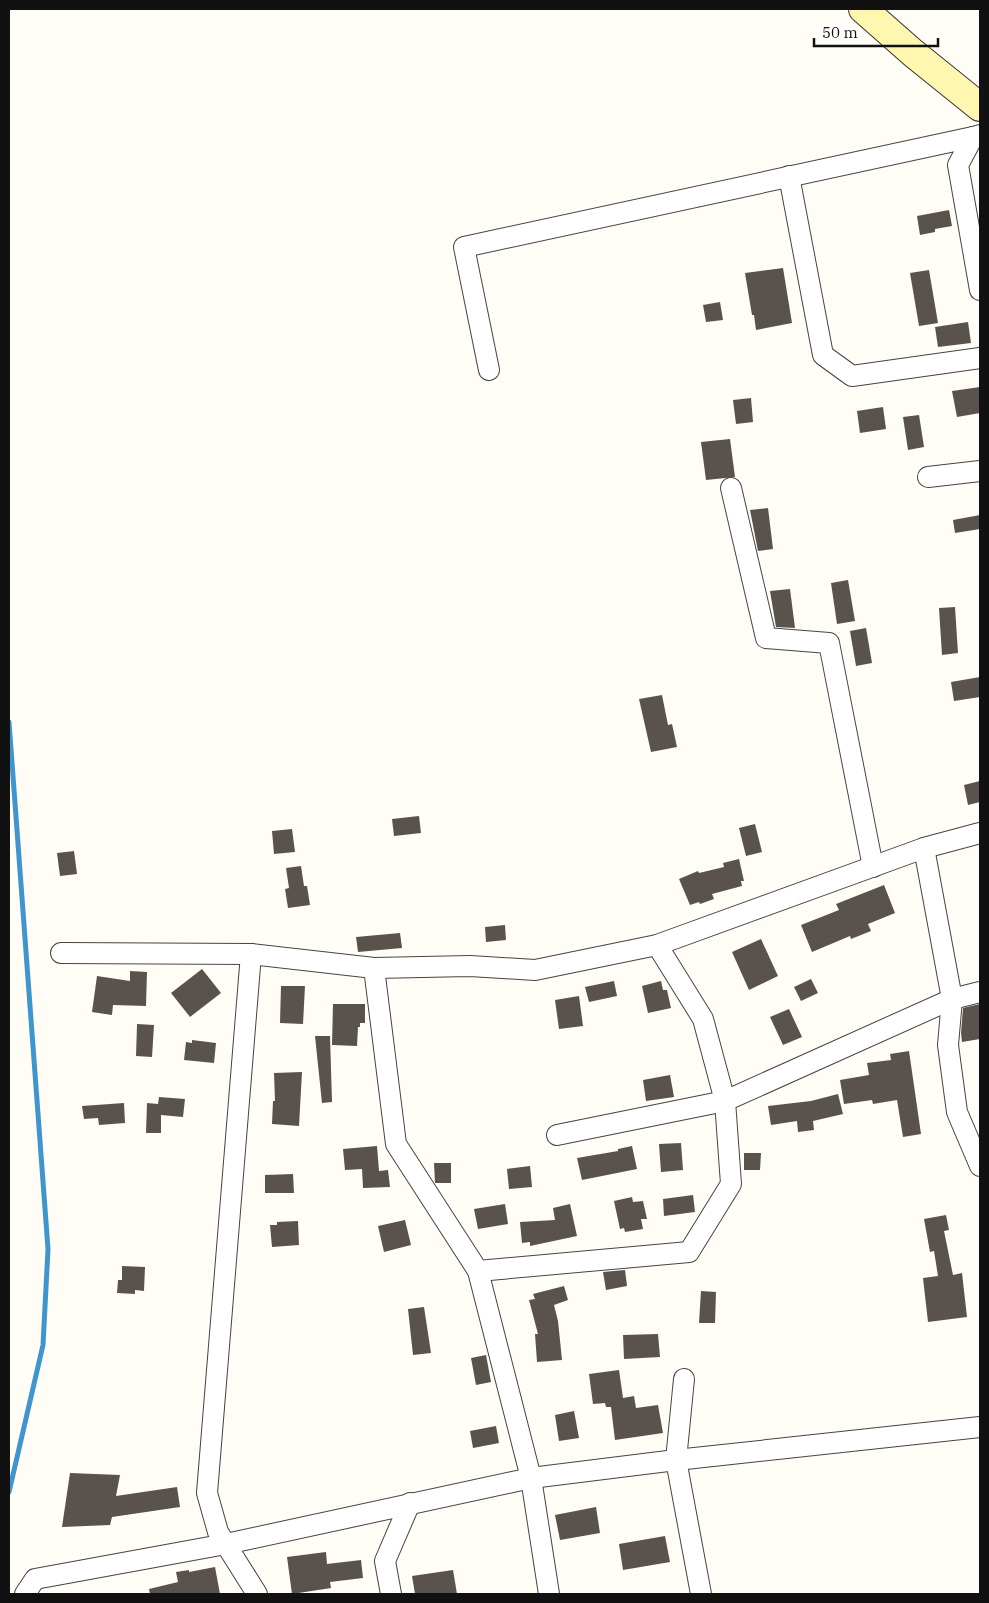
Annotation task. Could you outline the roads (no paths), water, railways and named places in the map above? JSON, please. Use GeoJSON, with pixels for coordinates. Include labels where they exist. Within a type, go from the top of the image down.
{"type":"FeatureCollection","features":[{"type":"Feature","properties":{"kind":"street"},"geometry":{"type":"LineString","coordinates":[[863,9],[913,53],[980,107]]}},
{"type":"Feature","properties":{"kind":"street"},"geometry":{"type":"LineString","coordinates":[[490,370],[464,247],[976,136]]}},
{"type":"Feature","properties":{"kind":"street"},"geometry":{"type":"LineString","coordinates":[[976,136],[958,165],[980,290]]}},
{"type":"Feature","properties":{"kind":"street"},"geometry":{"type":"LineString","coordinates":[[789,176],[823,355],[852,376],[980,358]]}},
{"type":"Feature","properties":{"kind":"street"},"geometry":{"type":"LineString","coordinates":[[928,478],[980,471]]}},
{"type":"Feature","properties":{"kind":"street"},"geometry":{"type":"LineString","coordinates":[[731,488],[766,638],[829,643],[873,867]]}},
{"type":"Feature","properties":{"kind":"street"},"geometry":{"type":"LineString","coordinates":[[61,953],[251,954],[374,968],[470,966],[535,970],[657,945],[924,848],[980,834]]}},
{"type":"Feature","properties":{"kind":"street"},"geometry":{"type":"LineString","coordinates":[[924,848],[952,1000],[948,1045],[958,1112],[980,1166]]}},
{"type":"Feature","properties":{"kind":"street"},"geometry":{"type":"LineString","coordinates":[[478,1271],[689,1252],[731,1184],[725,1101],[703,1019],[657,945]]}},
{"type":"Feature","properties":{"kind":"street"},"geometry":{"type":"LineString","coordinates":[[251,954],[207,1493],[218,1532],[257,1594]]}},
{"type":"Feature","properties":{"kind":"street"},"geometry":{"type":"LineString","coordinates":[[374,968],[396,1144],[478,1271],[531,1478],[549,1594]]}},
{"type":"Feature","properties":{"kind":"street"},"geometry":{"type":"LineString","coordinates":[[557,1135],[725,1101],[952,1000],[980,992]]}},
{"type":"Feature","properties":{"kind":"street"},"geometry":{"type":"LineString","coordinates":[[684,1379],[676,1460],[701,1594]]}},
{"type":"Feature","properties":{"kind":"street"},"geometry":{"type":"LineString","coordinates":[[25,1594],[35,1579],[226,1544],[531,1478],[676,1460],[980,1427]]}},
{"type":"Feature","properties":{"kind":"street"},"geometry":{"type":"LineString","coordinates":[[391,1594],[385,1561],[410,1503]]}},
{"type":"Feature","properties":{"kind":"waterway"},"geometry":{"type":"LineString","coordinates":[[9,722],[48,1249],[43,1345],[9,1492]]}}]}
